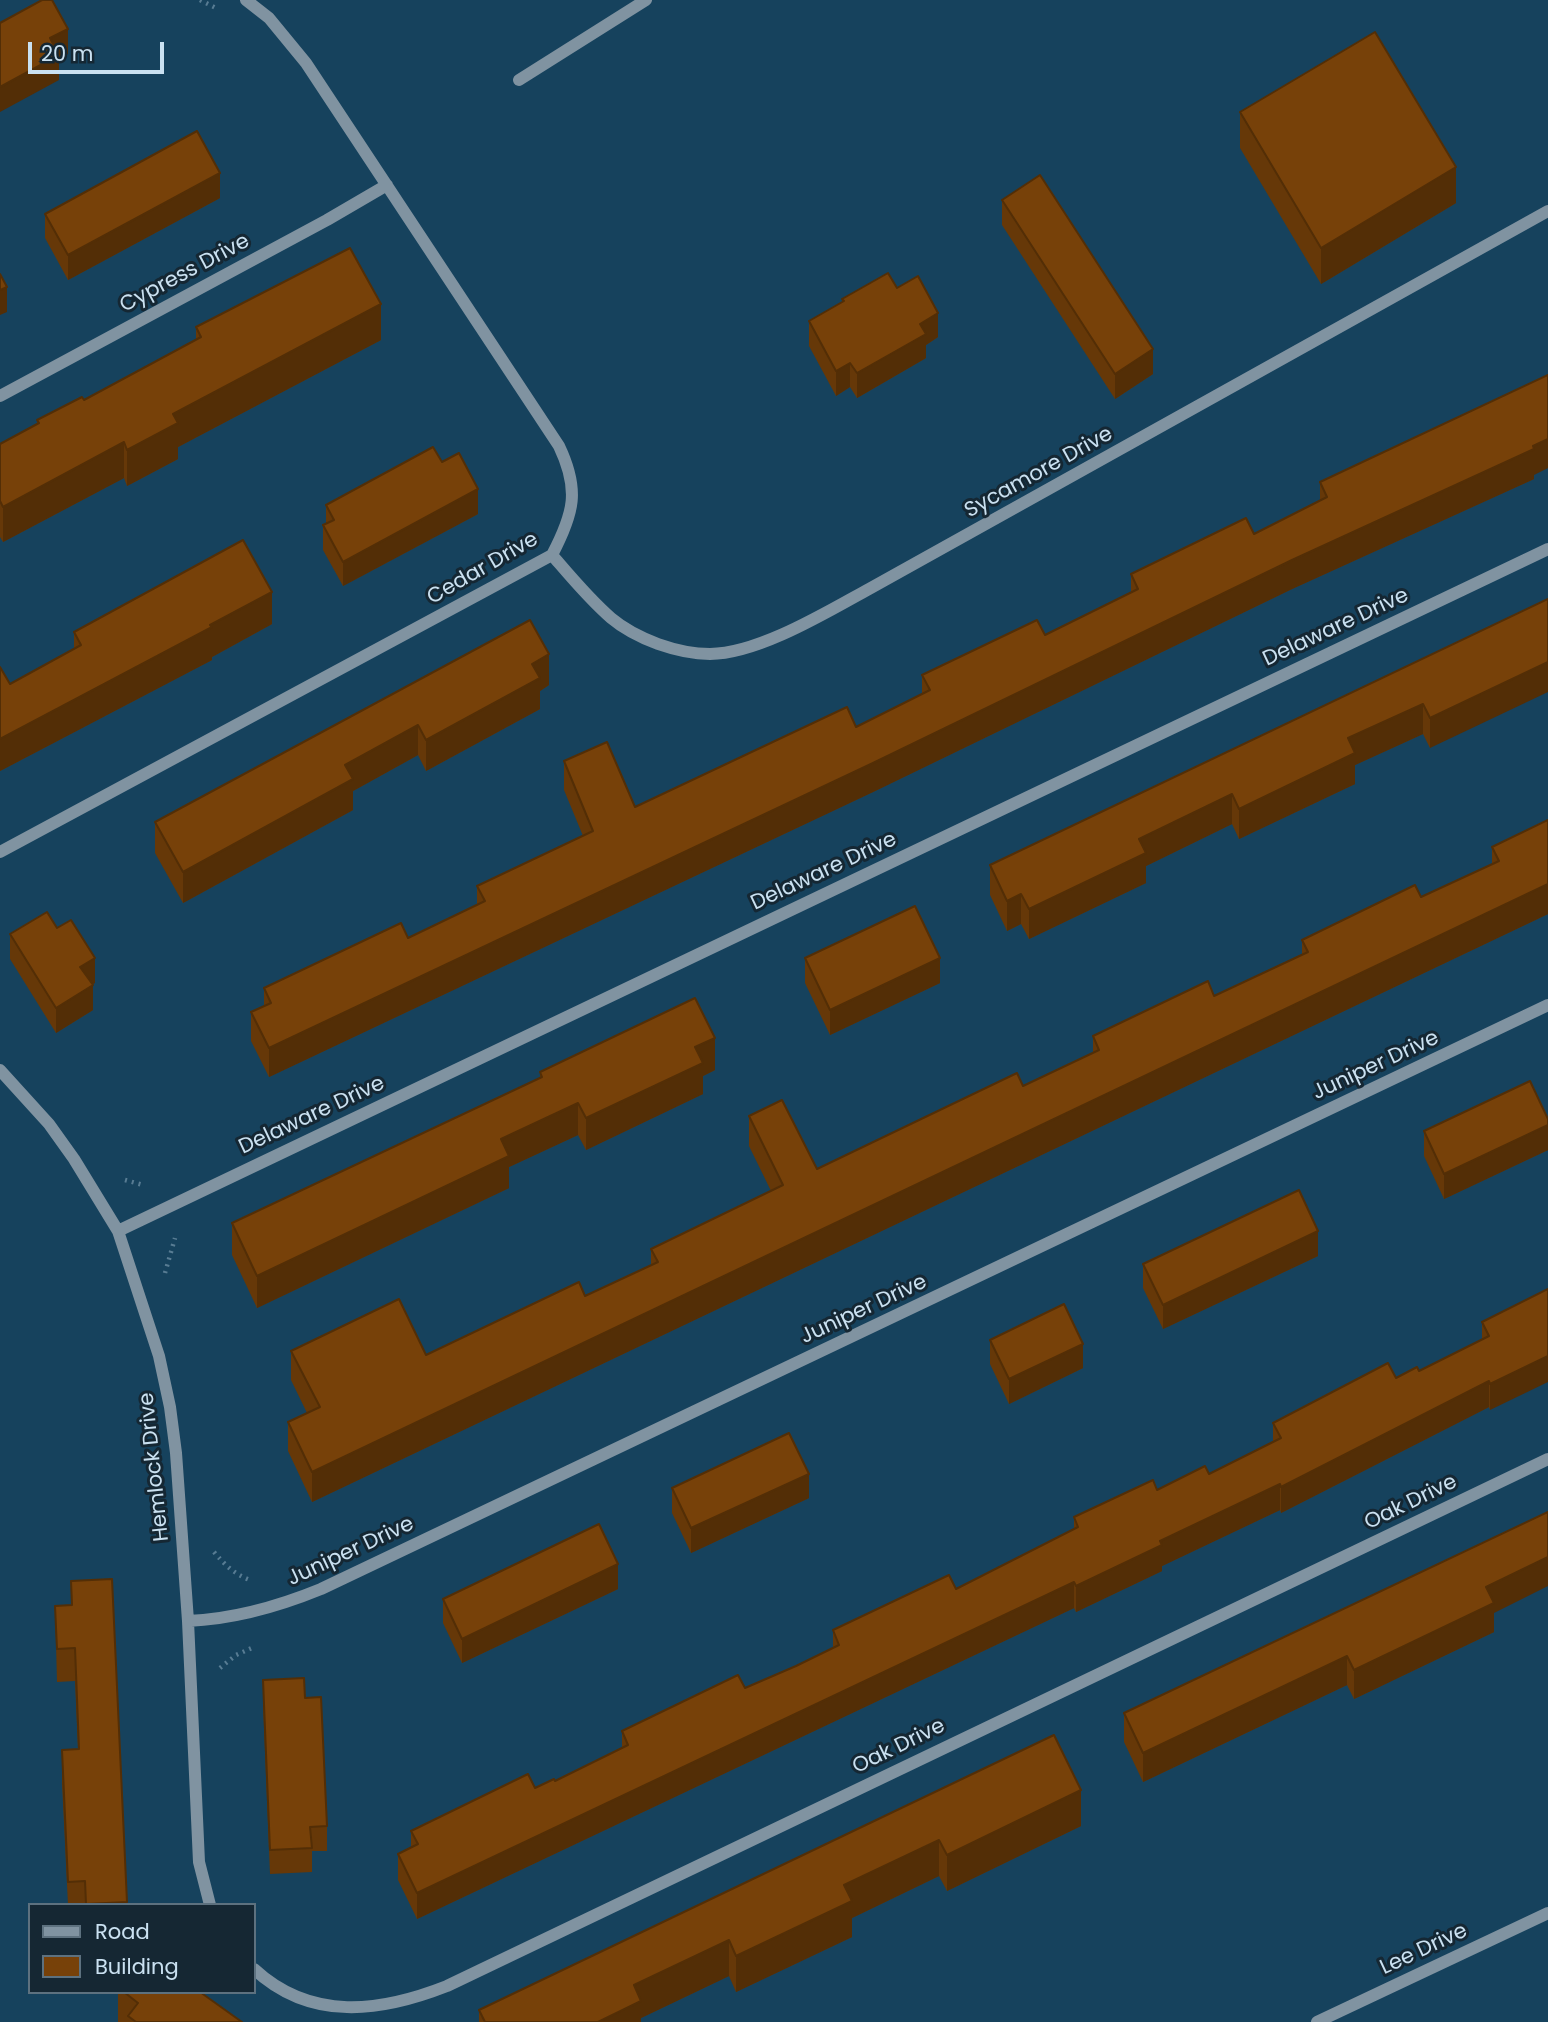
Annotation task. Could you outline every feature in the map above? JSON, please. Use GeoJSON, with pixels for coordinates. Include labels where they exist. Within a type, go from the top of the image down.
{"type":"FeatureCollection","features":[{"type":"Feature","properties":{"kind":"street","name":"Cedar Drive"},"geometry":{"type":"LineString","coordinates":[[0,852],[552,555],[570,510],[573,490],[570,469],[559,446],[306,63],[269,18],[246,0]]}},
{"type":"Feature","properties":{"kind":"street"},"geometry":{"type":"LineString","coordinates":[[519,80],[646,0]]}},
{"type":"Feature","properties":{"kind":"street","name":"Cypress Drive"},"geometry":{"type":"LineString","coordinates":[[0,396],[387,185]]}},
{"type":"Feature","properties":{"kind":"street","name":"Sycamore Drive"},"geometry":{"type":"LineString","coordinates":[[552,555],[613,620],[644,639],[678,651],[712,654],[748,647],[781,634],[869,589],[1548,211]]}},
{"type":"Feature","properties":{"kind":"street","name":"Delaware Drive"},"geometry":{"type":"LineString","coordinates":[[118,1231],[1548,549]]}},
{"type":"Feature","properties":{"kind":"street","name":"Juniper Drive"},"geometry":{"type":"LineString","coordinates":[[188,1621],[253,1613],[288,1603],[321,1589],[1548,1005]]}},
{"type":"Feature","properties":{"kind":"street","name":"Hemlock Drive"},"geometry":{"type":"LineString","coordinates":[[0,1070],[55,1133],[118,1231],[146,1313],[170,1407],[182,1515],[199,1862],[209,1903]]}},
{"type":"Feature","properties":{"kind":"street","name":"Oak Drive"},"geometry":{"type":"LineString","coordinates":[[256,1971],[285,1991],[316,2003],[349,2009],[380,2007],[411,2000],[447,1986],[1548,1459]]}},
{"type":"Feature","properties":{"kind":"street","name":"Lee Drive"},"geometry":{"type":"LineString","coordinates":[[1317,2022],[1548,1913]]}},
{"type":"Feature","properties":{"kind":"path"},"geometry":{"type":"LineString","coordinates":[[120,1179],[143,1185],[155,1184]]}},
{"type":"Feature","properties":{"kind":"path"},"geometry":{"type":"LineString","coordinates":[[165,1275],[177,1235]]}},
{"type":"Feature","properties":{"kind":"path"},"geometry":{"type":"LineString","coordinates":[[209,1545],[226,1567],[251,1581]]}},
{"type":"Feature","properties":{"kind":"building"},"geometry":{"type":"Polygon","coordinates":[[[42,0],[52,0],[68,29],[50,38],[59,55],[0,87],[0,23],[42,0]]]}},
{"type":"Feature","properties":{"kind":"building"},"geometry":{"type":"Polygon","coordinates":[[[1375,32],[1456,167],[1321,248],[1240,112],[1375,32]]]}},
{"type":"Feature","properties":{"kind":"building"},"geometry":{"type":"Polygon","coordinates":[[[197,131],[220,173],[68,255],[45,214],[197,131]]]}},
{"type":"Feature","properties":{"kind":"building"},"geometry":{"type":"Polygon","coordinates":[[[1040,175],[1153,349],[1115,374],[1002,200],[1040,175]]]}},
{"type":"Feature","properties":{"kind":"building"},"geometry":{"type":"Polygon","coordinates":[[[350,248],[381,304],[173,414],[178,423],[127,450],[124,442],[3,507],[0,501],[0,444],[39,423],[37,420],[82,397],[84,400],[201,337],[196,327],[350,248]]]}},
{"type":"Feature","properties":{"kind":"building"},"geometry":{"type":"Polygon","coordinates":[[[888,273],[897,288],[918,276],[938,313],[920,324],[926,334],[857,373],[850,363],[836,371],[809,321],[888,273]]]}},
{"type":"Feature","properties":{"kind":"building"},"geometry":{"type":"Polygon","coordinates":[[[0,274],[7,287],[0,290],[0,274]]]}},
{"type":"Feature","properties":{"kind":"building"},"geometry":{"type":"Polygon","coordinates":[[[1548,375],[1548,439],[1533,446],[1534,449],[1292,560],[873,763],[269,1048],[251,1012],[271,1003],[264,988],[401,923],[408,938],[485,901],[477,886],[593,831],[564,761],[607,742],[635,807],[847,707],[856,727],[930,690],[922,675],[1037,620],[1045,635],[1138,589],[1131,574],[1246,518],[1254,534],[1327,497],[1320,482],[1548,375]]]}},
{"type":"Feature","properties":{"kind":"building"},"geometry":{"type":"Polygon","coordinates":[[[433,447],[442,462],[459,453],[478,489],[343,562],[323,525],[334,520],[326,505],[433,447]]]}},
{"type":"Feature","properties":{"kind":"building"},"geometry":{"type":"Polygon","coordinates":[[[243,540],[272,592],[210,625],[212,627],[0,739],[0,667],[10,684],[81,645],[74,632],[243,540]]]}},
{"type":"Feature","properties":{"kind":"building"},"geometry":{"type":"Polygon","coordinates":[[[1548,599],[1548,662],[1430,718],[1423,704],[1348,738],[1355,753],[1239,809],[1232,794],[1139,839],[1146,853],[1029,909],[1021,894],[1007,901],[990,865],[1548,599]]]}},
{"type":"Feature","properties":{"kind":"building"},"geometry":{"type":"Polygon","coordinates":[[[530,620],[549,654],[532,664],[540,678],[426,740],[418,725],[345,765],[353,779],[183,872],[155,822],[530,620]]]}},
{"type":"Feature","properties":{"kind":"building"},"geometry":{"type":"Polygon","coordinates":[[[1548,820],[1548,884],[312,1472],[288,1422],[320,1407],[291,1351],[399,1299],[426,1355],[579,1282],[585,1296],[658,1262],[651,1249],[783,1185],[749,1116],[782,1100],[817,1169],[1017,1073],[1023,1086],[1099,1050],[1093,1036],[1208,981],[1214,996],[1308,952],[1302,940],[1415,885],[1421,897],[1499,861],[1492,847],[1548,820]]]}},
{"type":"Feature","properties":{"kind":"building"},"geometry":{"type":"Polygon","coordinates":[[[915,906],[940,958],[830,1010],[805,958],[915,906]]]}},
{"type":"Feature","properties":{"kind":"building"},"geometry":{"type":"Polygon","coordinates":[[[47,912],[57,928],[71,920],[95,958],[80,967],[93,985],[56,1008],[10,934],[47,912]]]}},
{"type":"Feature","properties":{"kind":"building"},"geometry":{"type":"Polygon","coordinates":[[[695,998],[715,1038],[695,1047],[703,1063],[586,1118],[578,1103],[501,1139],[509,1156],[257,1276],[232,1223],[542,1077],[540,1072],[695,998]]]}},
{"type":"Feature","properties":{"kind":"building"},"geometry":{"type":"Polygon","coordinates":[[[1530,1081],[1548,1119],[1548,1125],[1444,1174],[1424,1131],[1530,1081]]]}},
{"type":"Feature","properties":{"kind":"building"},"geometry":{"type":"Polygon","coordinates":[[[1299,1190],[1318,1231],[1163,1305],[1143,1264],[1299,1190]]]}},
{"type":"Feature","properties":{"kind":"building"},"geometry":{"type":"Polygon","coordinates":[[[1548,1289],[1548,1356],[1490,1384],[1489,1381],[1281,1487],[1280,1484],[1160,1541],[1162,1545],[1076,1586],[1074,1582],[417,1893],[398,1854],[418,1844],[411,1831],[528,1774],[535,1788],[554,1779],[555,1781],[628,1745],[622,1731],[738,1675],[745,1688],[796,1666],[839,1645],[833,1630],[949,1575],[956,1589],[1078,1527],[1074,1517],[1153,1480],[1157,1490],[1205,1466],[1209,1474],[1281,1438],[1273,1423],[1388,1363],[1396,1378],[1417,1367],[1419,1371],[1489,1336],[1482,1322],[1548,1289]]]}},
{"type":"Feature","properties":{"kind":"building"},"geometry":{"type":"Polygon","coordinates":[[[1064,1304],[1083,1344],[1009,1379],[990,1340],[1064,1304]]]}},
{"type":"Feature","properties":{"kind":"building"},"geometry":{"type":"Polygon","coordinates":[[[789,1433],[809,1474],[691,1528],[672,1488],[789,1433]]]}},
{"type":"Feature","properties":{"kind":"building"},"geometry":{"type":"Polygon","coordinates":[[[1548,1512],[1548,1557],[1486,1587],[1494,1603],[1354,1670],[1347,1656],[1143,1753],[1124,1713],[1548,1512]]]}},
{"type":"Feature","properties":{"kind":"building"},"geometry":{"type":"Polygon","coordinates":[[[599,1524],[618,1564],[462,1639],[443,1599],[599,1524]]]}},
{"type":"Feature","properties":{"kind":"building"},"geometry":{"type":"Polygon","coordinates":[[[112,1579],[127,1902],[86,1903],[85,1881],[68,1882],[62,1750],[79,1749],[75,1648],[57,1649],[55,1606],[72,1605],[71,1581],[112,1579]]]}},
{"type":"Feature","properties":{"kind":"building"},"geometry":{"type":"Polygon","coordinates":[[[304,1678],[305,1698],[321,1697],[327,1826],[310,1827],[312,1848],[270,1850],[263,1680],[304,1678]]]}},
{"type":"Feature","properties":{"kind":"building"},"geometry":{"type":"Polygon","coordinates":[[[1054,1735],[1081,1790],[947,1855],[939,1840],[844,1885],[852,1901],[736,1956],[729,1940],[634,1985],[641,2001],[598,2022],[485,2022],[479,2010],[1054,1735]]]}},
{"type":"Feature","properties":{"kind":"building"},"geometry":{"type":"Polygon","coordinates":[[[127,1994],[203,1994],[242,2022],[136,2022],[128,2016],[138,2003],[127,1994]]]}}]}
